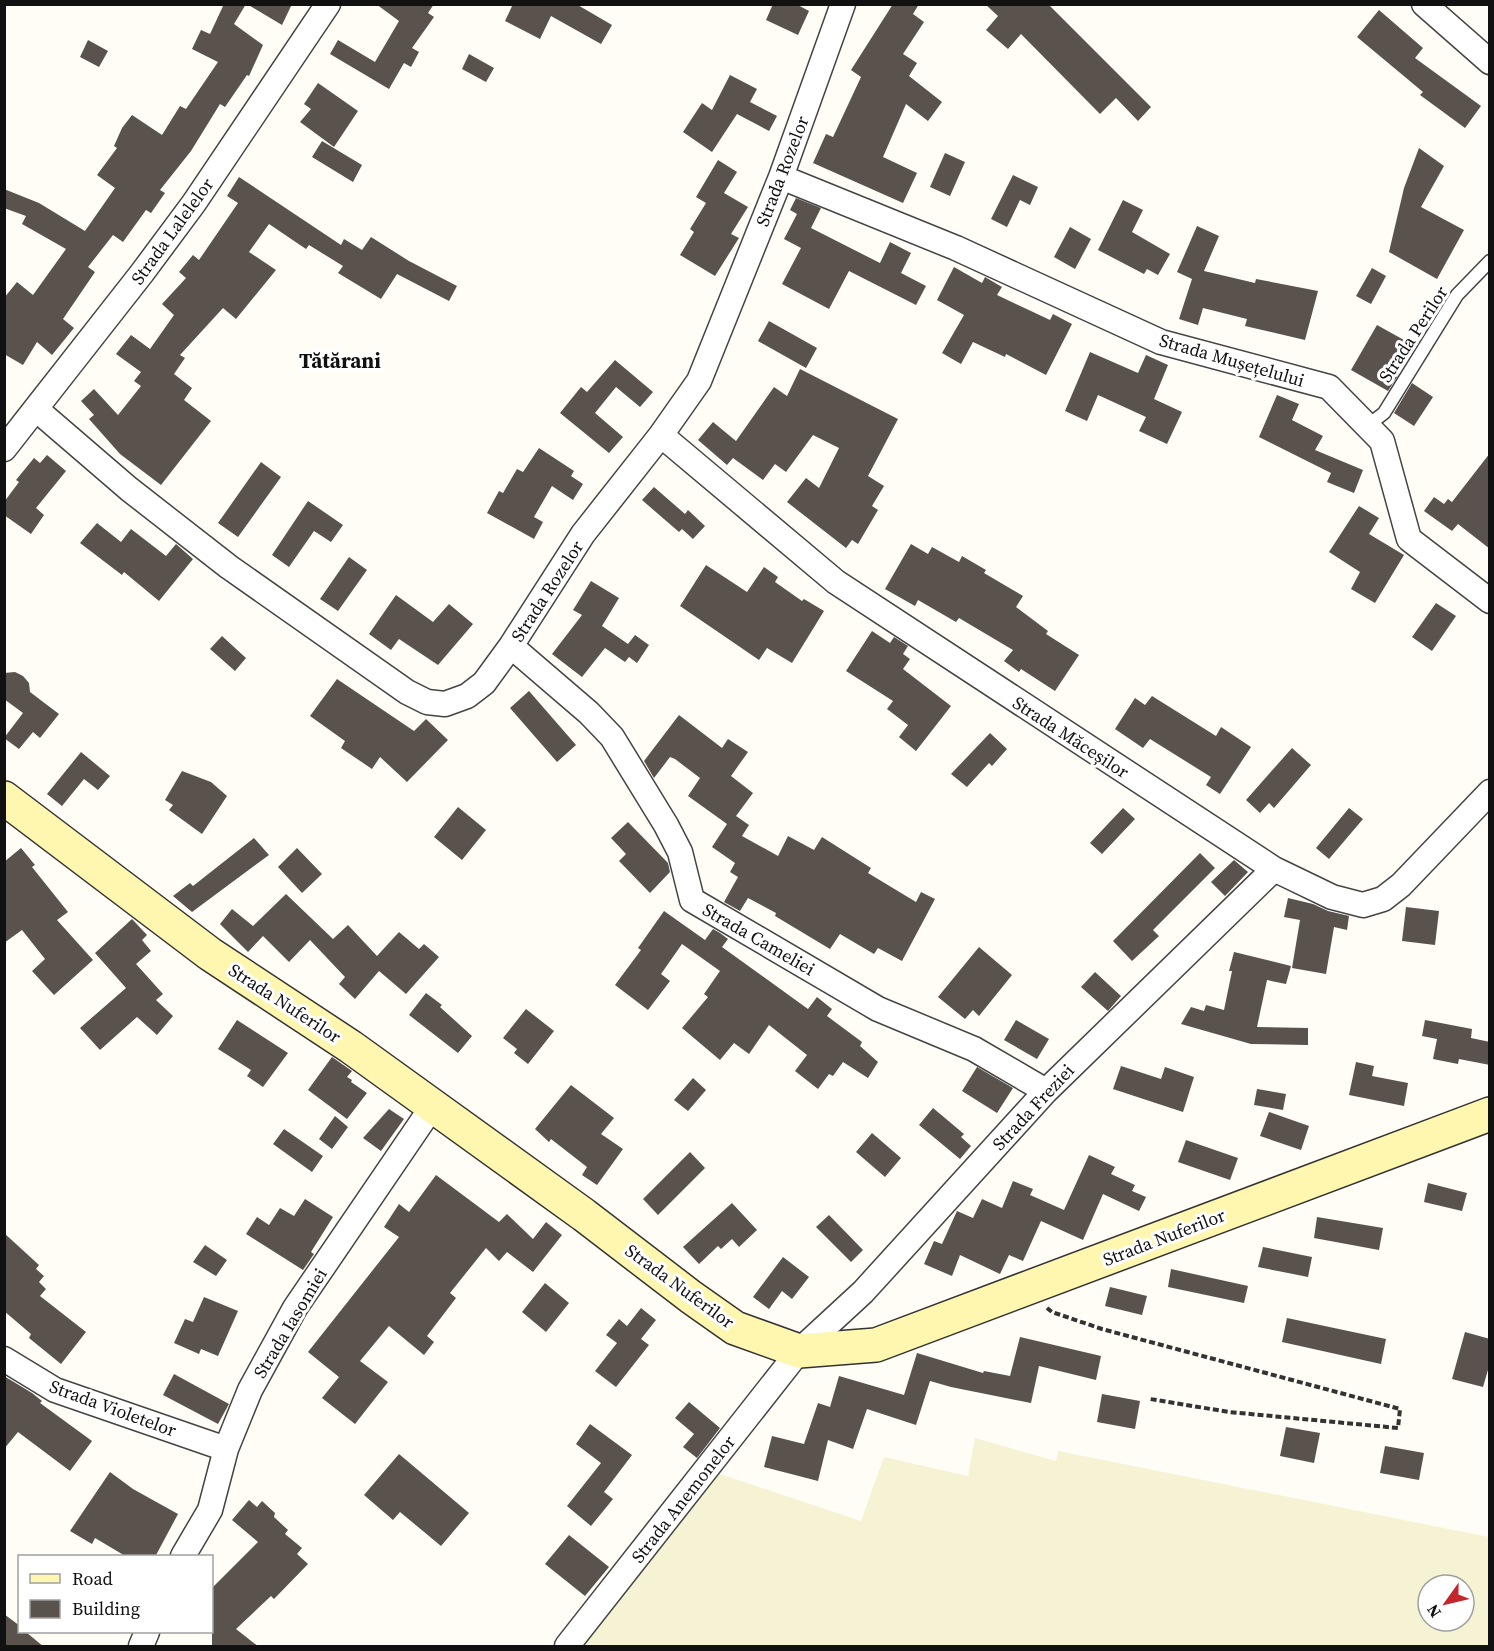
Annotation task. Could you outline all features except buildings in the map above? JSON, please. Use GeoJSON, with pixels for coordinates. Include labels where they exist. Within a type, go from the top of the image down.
{"type":"FeatureCollection","features":[{"type":"Feature","properties":{"kind":"main road","name":"Strada Nuferilor"},"geometry":{"type":"LineString","coordinates":[[4,798],[210,954],[351,1047],[584,1215],[690,1297],[735,1328],[800,1351],[876,1345],[1490,1114]]}},
{"type":"Feature","properties":{"kind":"street","name":"Strada Lalelelor"},"geometry":{"type":"LineString","coordinates":[[4,449],[194,203],[328,4]]}},
{"type":"Feature","properties":{"kind":"street","name":"Strada Rozelor"},"geometry":{"type":"LineString","coordinates":[[36,409],[129,489],[229,567],[407,692],[427,702],[446,704],[467,696],[484,683],[511,646],[583,534],[661,435],[699,381],[781,177],[843,4]]}},
{"type":"Feature","properties":{"kind":"street"},"geometry":{"type":"LineString","coordinates":[[1424,4],[1490,63]]}},
{"type":"Feature","properties":{"kind":"street","name":"Strada Mușețelului"},"geometry":{"type":"LineString","coordinates":[[781,177],[956,248],[1161,342],[1329,387],[1382,441],[1409,539],[1490,601]]}},
{"type":"Feature","properties":{"kind":"street","name":"Strada Măceșilor"},"geometry":{"type":"LineString","coordinates":[[661,435],[836,582],[1274,869],[1332,897],[1363,905],[1383,899],[1401,885],[1490,792]]}},
{"type":"Feature","properties":{"kind":"street","name":"Strada Cameliei"},"geometry":{"type":"LineString","coordinates":[[511,646],[589,712],[612,737],[680,852],[692,900],[878,1009],[974,1049],[1046,1091]]}},
{"type":"Feature","properties":{"kind":"street","name":"Strada Freziei"},"geometry":{"type":"LineString","coordinates":[[800,1351],[863,1293],[1046,1091],[1274,869]]}},
{"type":"Feature","properties":{"kind":"street","name":"Strada Iasomiei"},"geometry":{"type":"LineString","coordinates":[[184,1555],[210,1510],[226,1449],[250,1390],[295,1308],[432,1107]]}},
{"type":"Feature","properties":{"kind":"street","name":"Strada Anemonelor"},"geometry":{"type":"LineString","coordinates":[[567,1647],[800,1351]]}},
{"type":"Feature","properties":{"kind":"street","name":"Strada Violetelor"},"geometry":{"type":"LineString","coordinates":[[4,1359],[55,1389],[226,1449]]}},
{"type":"Feature","properties":{"kind":"street"},"geometry":{"type":"LineString","coordinates":[[141,1647],[147,1633]]}},
{"type":"Feature","properties":{"kind":"lane","name":"Strada Perilor"},"geometry":{"type":"LineString","coordinates":[[1367,426],[1384,413],[1457,295],[1490,261]]}},
{"type":"Feature","properties":{"kind":"path"},"geometry":{"type":"LineString","coordinates":[[1023,1290],[1052,1312],[1102,1329],[1400,1409],[1398,1428],[1229,1412],[1150,1399]]}},
{"type":"Feature","properties":{"kind":"shaded area"},"geometry":{"type":"Polygon","coordinates":[[[975,1438],[1056,1461],[1058,1451],[1489,1537],[1489,1646],[573,1646],[717,1473],[861,1521],[884,1457],[968,1476],[975,1438]]]}},
{"type":"Feature","properties":{"kind":"district","name":"Tătărani"},"geometry":{"type":"Point","coordinates":[340,360]}}]}
